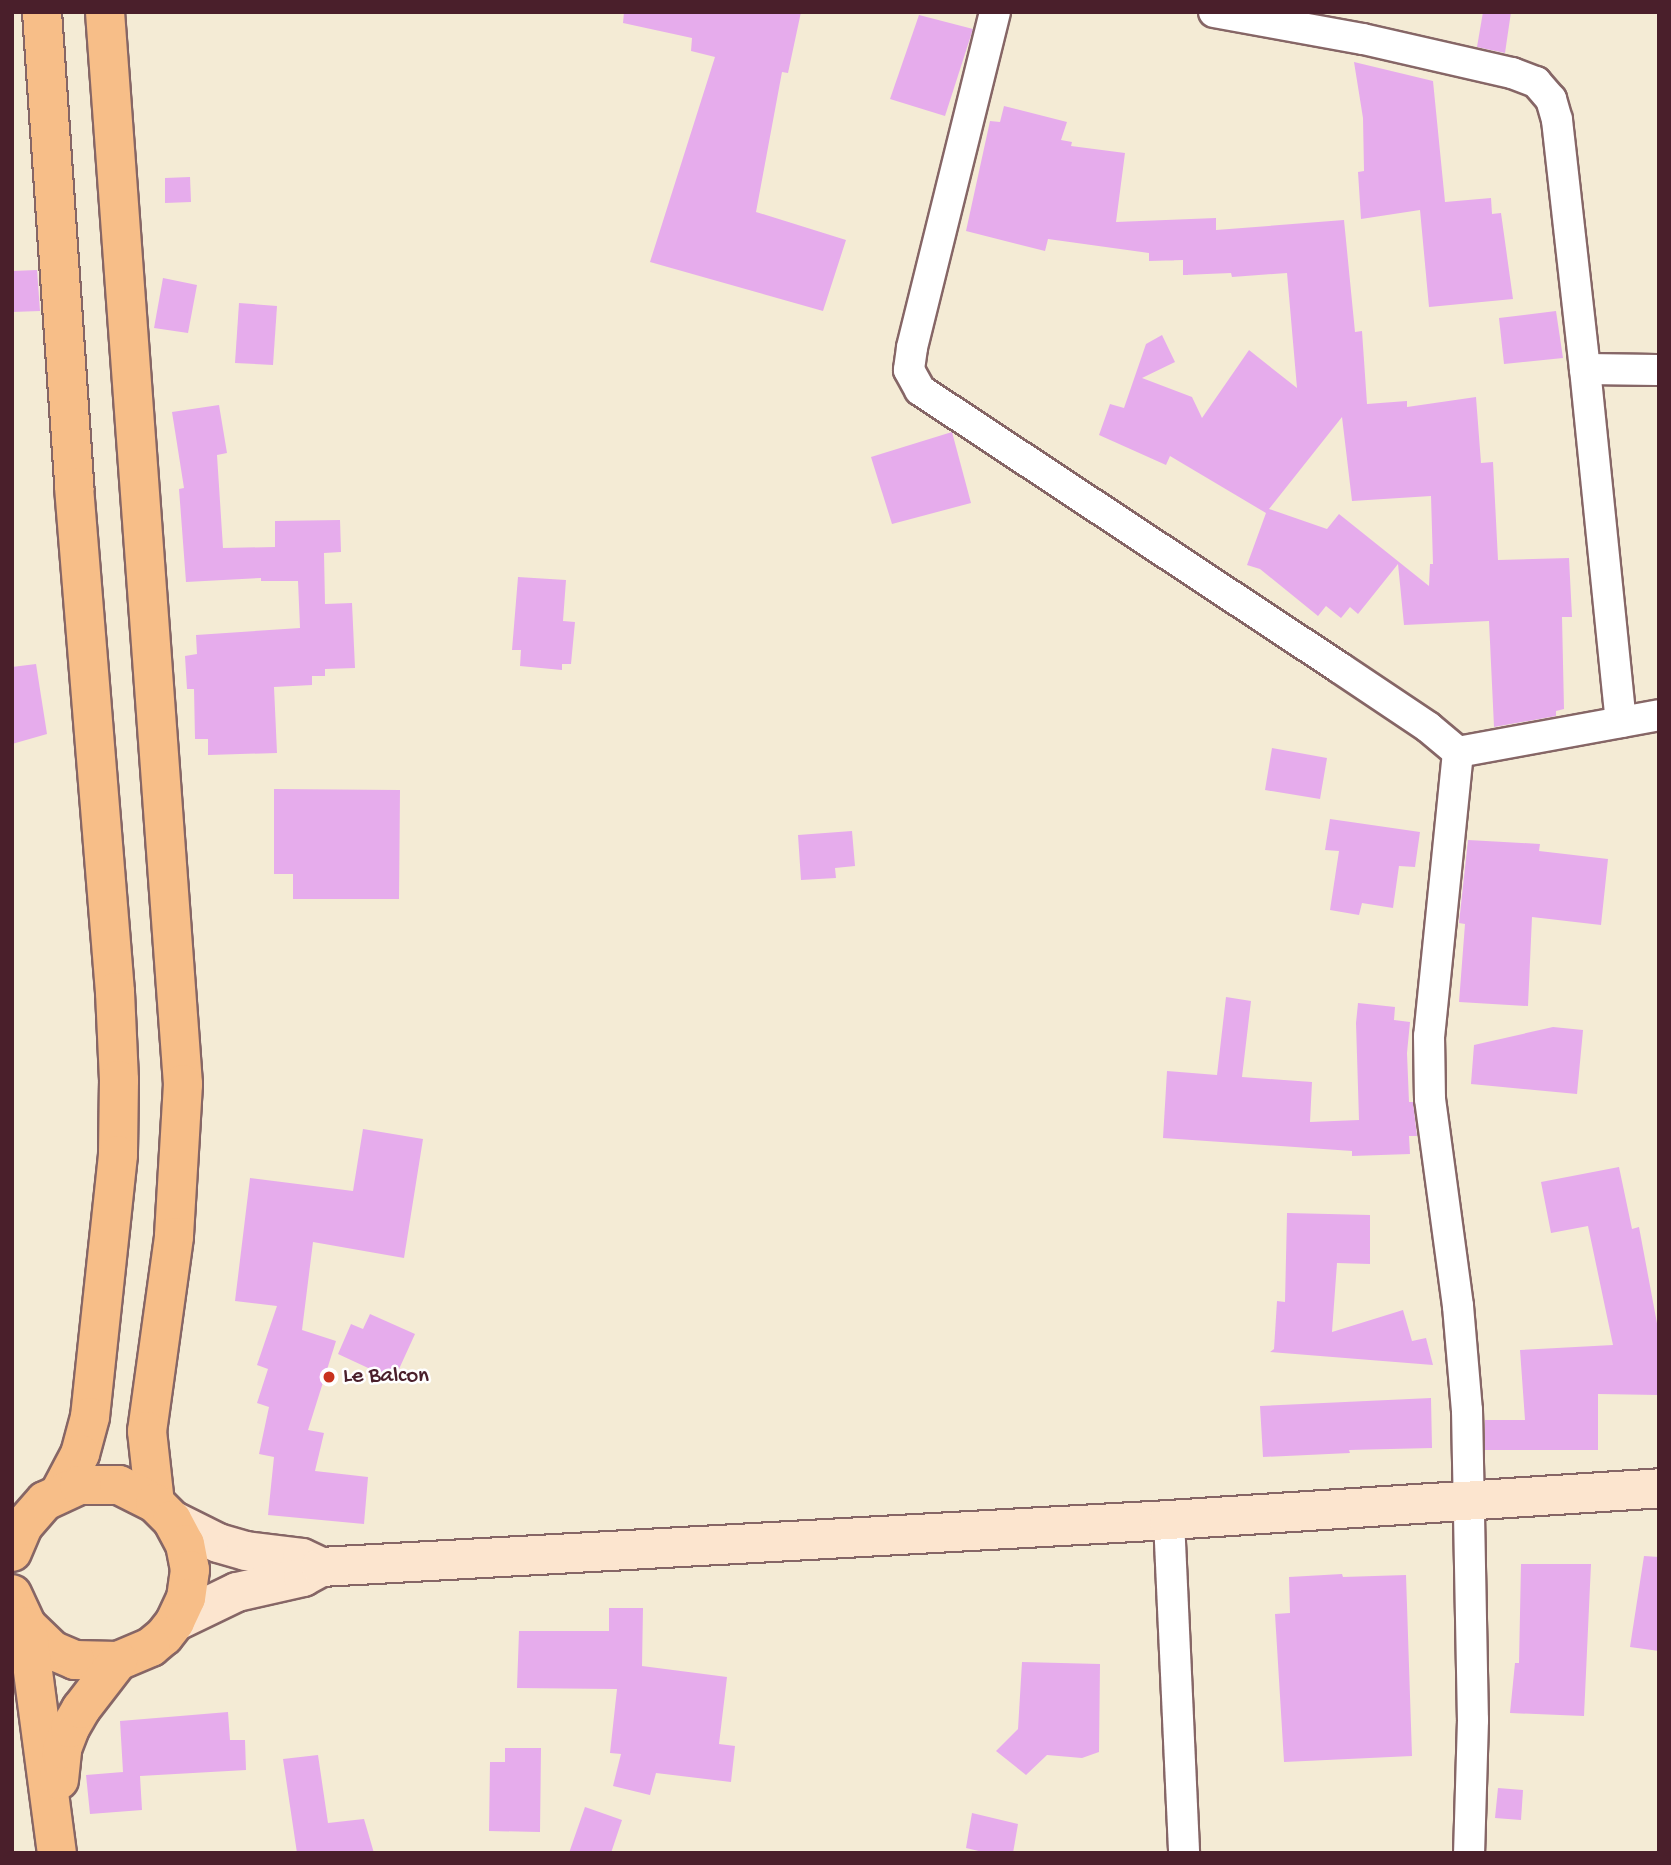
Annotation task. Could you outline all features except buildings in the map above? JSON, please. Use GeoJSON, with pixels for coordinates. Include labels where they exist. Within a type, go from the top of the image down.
{"type":"FeatureCollection","features":[{"type":"Feature","properties":{"kind":"main road"},"geometry":{"type":"LineString","coordinates":[[42,12],[74,487],[115,992],[119,1080],[118,1155],[90,1417],[80,1454],[60,1492]]}},
{"type":"Feature","properties":{"kind":"main road"},"geometry":{"type":"LineString","coordinates":[[17,1610],[52,1650],[75,1660],[118,1661],[151,1647],[175,1622],[186,1598],[190,1570],[185,1544],[163,1511],[147,1431],[174,1237],[183,1084],[105,12]]}},
{"type":"Feature","properties":{"kind":"main road"},"geometry":{"type":"LineString","coordinates":[[13,1545],[33,1512],[60,1492],[79,1485],[119,1485],[218,1543],[246,1551],[302,1558],[321,1567]]}},
{"type":"Feature","properties":{"kind":"main road"},"geometry":{"type":"LineString","coordinates":[[175,1622],[237,1592],[303,1577],[321,1567],[1169,1520],[1659,1488]]}},
{"type":"Feature","properties":{"kind":"main road"},"geometry":{"type":"LineString","coordinates":[[17,1610],[56,1835]]}},
{"type":"Feature","properties":{"kind":"main road"},"geometry":{"type":"LineString","coordinates":[[56,1835],[62,1749],[81,1709],[118,1661]]}},
{"type":"Feature","properties":{"kind":"street"},"geometry":{"type":"LineString","coordinates":[[995,12],[912,348],[909,370],[913,382],[933,401],[1329,660],[1427,727],[1458,752],[1659,715]]}},
{"type":"Feature","properties":{"kind":"street"},"geometry":{"type":"LineString","coordinates":[[1214,12],[1363,38],[1512,73],[1536,82],[1551,99],[1557,120],[1586,369],[1621,722]]}},
{"type":"Feature","properties":{"kind":"street"},"geometry":{"type":"LineString","coordinates":[[1586,369],[1659,370]]}},
{"type":"Feature","properties":{"kind":"street"},"geometry":{"type":"LineString","coordinates":[[1458,752],[1429,1036],[1430,1099],[1463,1358],[1473,1720],[1469,1853]]}},
{"type":"Feature","properties":{"kind":"street"},"geometry":{"type":"LineString","coordinates":[[1169,1520],[1184,1853]]}},
{"type":"Feature","properties":{"kind":"place","name":"Le Balcon"},"geometry":{"type":"Point","coordinates":[329,1377]}}]}
